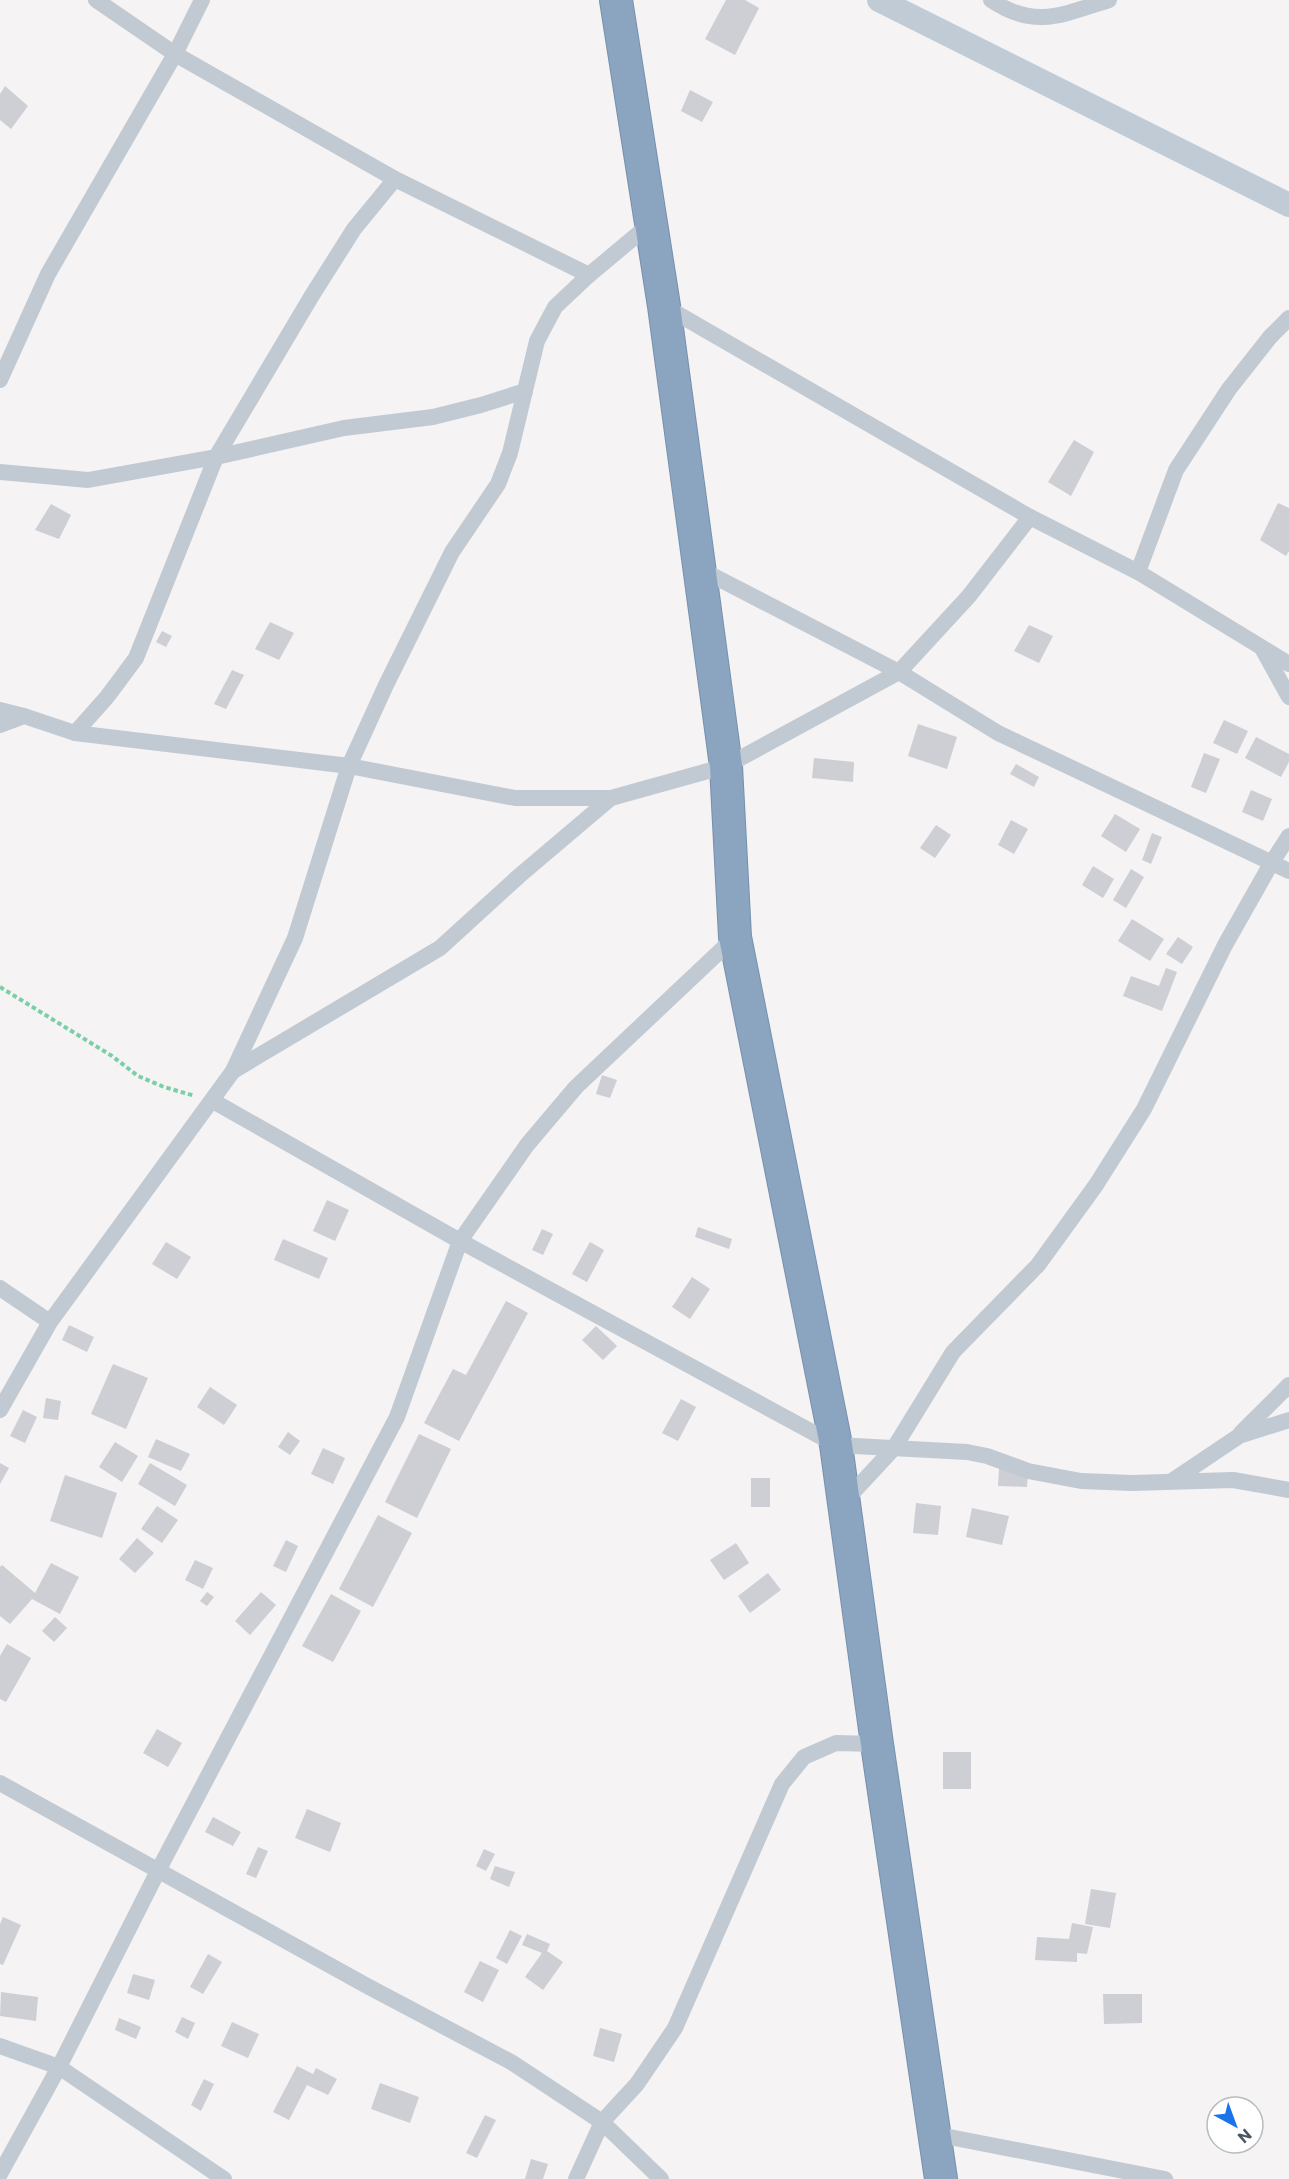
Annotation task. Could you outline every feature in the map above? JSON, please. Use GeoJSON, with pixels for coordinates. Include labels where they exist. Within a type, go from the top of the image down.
{"type":"FeatureCollection","features":[{"type":"Feature","properties":{"kind":"highway"},"geometry":{"type":"LineString","coordinates":[[616,0],[664,306],[726,766],[735,937],[836,1445],[941,2179]]}},
{"type":"Feature","properties":{"kind":"main road"},"geometry":{"type":"LineString","coordinates":[[883,1],[1289,205]]}},
{"type":"Feature","properties":{"kind":"street"},"geometry":{"type":"LineString","coordinates":[[96,0],[175,54],[395,179],[589,275]]}},
{"type":"Feature","properties":{"kind":"street"},"geometry":{"type":"LineString","coordinates":[[0,381],[48,274],[175,54],[202,0]]}},
{"type":"Feature","properties":{"kind":"street"},"geometry":{"type":"LineString","coordinates":[[991,0],[1016,14],[1030,18],[1068,13],[1109,0]]}},
{"type":"Feature","properties":{"kind":"street"},"geometry":{"type":"LineString","coordinates":[[75,733],[107,697],[136,658],[216,458],[311,297],[354,230],[395,179]]}},
{"type":"Feature","properties":{"kind":"street"},"geometry":{"type":"LineString","coordinates":[[0,1410],[50,1322],[233,1071],[295,938],[349,766],[452,552],[498,484],[510,453],[537,341],[555,307],[650,224]]}},
{"type":"Feature","properties":{"kind":"street"},"geometry":{"type":"LineString","coordinates":[[664,306],[1030,517],[1138,572],[1289,663]]}},
{"type":"Feature","properties":{"kind":"street"},"geometry":{"type":"LineString","coordinates":[[1138,572],[1176,470],[1229,389],[1269,337],[1289,318]]}},
{"type":"Feature","properties":{"kind":"street"},"geometry":{"type":"LineString","coordinates":[[0,472],[88,480],[216,458],[344,428],[433,417],[525,391]]}},
{"type":"Feature","properties":{"kind":"street"},"geometry":{"type":"LineString","coordinates":[[0,710],[75,733],[349,766],[515,798],[610,798],[726,766],[899,672],[969,596],[1030,517]]}},
{"type":"Feature","properties":{"kind":"street"},"geometry":{"type":"LineString","coordinates":[[700,569],[899,672],[998,734],[1289,871]]}},
{"type":"Feature","properties":{"kind":"street"},"geometry":{"type":"LineString","coordinates":[[1260,647],[1289,696]]}},
{"type":"Feature","properties":{"kind":"street"},"geometry":{"type":"LineString","coordinates":[[0,725],[24,716]]}},
{"type":"Feature","properties":{"kind":"street"},"geometry":{"type":"LineString","coordinates":[[233,1071],[440,948],[610,798]]}},
{"type":"Feature","properties":{"kind":"street"},"geometry":{"type":"LineString","coordinates":[[844,1502],[894,1448],[953,1352],[1038,1265],[1096,1185],[1144,1109],[1225,945],[1289,836]]}},
{"type":"Feature","properties":{"kind":"street"},"geometry":{"type":"LineString","coordinates":[[0,2175],[59,2067],[159,1869],[397,1417],[460,1241],[527,1145],[576,1087],[735,937]]}},
{"type":"Feature","properties":{"kind":"street"},"geometry":{"type":"LineString","coordinates":[[213,1101],[460,1241],[836,1445],[967,1452],[987,1456],[1044,1475],[1081,1481],[1131,1483],[1233,1480],[1289,1490]]}},
{"type":"Feature","properties":{"kind":"street"},"geometry":{"type":"LineString","coordinates":[[0,1288],[50,1322]]}},
{"type":"Feature","properties":{"kind":"street"},"geometry":{"type":"LineString","coordinates":[[1172,1481],[1239,1436],[1289,1385]]}},
{"type":"Feature","properties":{"kind":"street"},"geometry":{"type":"LineString","coordinates":[[1239,1436],[1289,1420]]}},
{"type":"Feature","properties":{"kind":"street"},"geometry":{"type":"LineString","coordinates":[[576,2179],[602,2121],[637,2084],[675,2028],[782,1784],[804,1757],[837,1743],[877,1744]]}},
{"type":"Feature","properties":{"kind":"street"},"geometry":{"type":"LineString","coordinates":[[0,1783],[369,1987],[511,2062],[602,2121],[661,2179]]}},
{"type":"Feature","properties":{"kind":"street"},"geometry":{"type":"LineString","coordinates":[[0,2046],[59,2067],[224,2179]]}},
{"type":"Feature","properties":{"kind":"street"},"geometry":{"type":"LineString","coordinates":[[934,2134],[1165,2179]]}},
{"type":"Feature","properties":{"kind":"path"},"geometry":{"type":"LineString","coordinates":[[0,987],[112,1056],[138,1076],[164,1087],[213,1101]]}},
{"type":"Feature","properties":{"kind":"building"},"geometry":{"type":"Polygon","coordinates":[[[726,0],[745,0],[759,8],[735,55],[705,39],[726,0]]]}},
{"type":"Feature","properties":{"kind":"building"},"geometry":{"type":"Polygon","coordinates":[[[5,86],[28,106],[11,129],[0,120],[0,94],[5,86]]]}},
{"type":"Feature","properties":{"kind":"building"},"geometry":{"type":"Polygon","coordinates":[[[690,90],[713,102],[702,122],[681,111],[690,90]]]}},
{"type":"Feature","properties":{"kind":"building"},"geometry":{"type":"Polygon","coordinates":[[[1074,440],[1094,452],[1071,496],[1048,482],[1074,440]]]}},
{"type":"Feature","properties":{"kind":"building"},"geometry":{"type":"Polygon","coordinates":[[[1278,503],[1289,508],[1289,551],[1286,556],[1260,540],[1278,503]]]}},
{"type":"Feature","properties":{"kind":"building"},"geometry":{"type":"Polygon","coordinates":[[[51,504],[71,515],[59,539],[35,530],[51,504]]]}},
{"type":"Feature","properties":{"kind":"building"},"geometry":{"type":"Polygon","coordinates":[[[270,622],[294,633],[279,660],[255,649],[270,622]]]}},
{"type":"Feature","properties":{"kind":"building"},"geometry":{"type":"Polygon","coordinates":[[[1029,625],[1053,636],[1039,663],[1014,651],[1029,625]]]}},
{"type":"Feature","properties":{"kind":"building"},"geometry":{"type":"Polygon","coordinates":[[[162,631],[172,636],[166,647],[156,642],[162,631]]]}},
{"type":"Feature","properties":{"kind":"building"},"geometry":{"type":"Polygon","coordinates":[[[232,670],[244,675],[226,709],[214,704],[232,670]]]}},
{"type":"Feature","properties":{"kind":"building"},"geometry":{"type":"Polygon","coordinates":[[[1224,720],[1248,731],[1237,754],[1213,743],[1224,720]]]}},
{"type":"Feature","properties":{"kind":"building"},"geometry":{"type":"Polygon","coordinates":[[[918,724],[957,737],[947,769],[908,756],[918,724]]]}},
{"type":"Feature","properties":{"kind":"building"},"geometry":{"type":"Polygon","coordinates":[[[1256,737],[1289,754],[1289,762],[1281,777],[1245,758],[1256,737]]]}},
{"type":"Feature","properties":{"kind":"building"},"geometry":{"type":"Polygon","coordinates":[[[1204,753],[1220,759],[1206,793],[1191,787],[1204,753]]]}},
{"type":"Feature","properties":{"kind":"building"},"geometry":{"type":"Polygon","coordinates":[[[814,758],[854,762],[853,782],[812,778],[814,758]]]}},
{"type":"Feature","properties":{"kind":"building"},"geometry":{"type":"Polygon","coordinates":[[[1016,764],[1039,777],[1034,787],[1010,774],[1016,764]]]}},
{"type":"Feature","properties":{"kind":"building"},"geometry":{"type":"Polygon","coordinates":[[[1251,790],[1272,799],[1263,821],[1242,812],[1251,790]]]}},
{"type":"Feature","properties":{"kind":"building"},"geometry":{"type":"Polygon","coordinates":[[[1115,814],[1140,829],[1126,852],[1101,836],[1115,814]]]}},
{"type":"Feature","properties":{"kind":"building"},"geometry":{"type":"Polygon","coordinates":[[[1011,820],[1028,829],[1014,854],[998,845],[1011,820]]]}},
{"type":"Feature","properties":{"kind":"building"},"geometry":{"type":"Polygon","coordinates":[[[936,825],[951,835],[935,858],[920,848],[936,825]]]}},
{"type":"Feature","properties":{"kind":"building"},"geometry":{"type":"Polygon","coordinates":[[[1152,833],[1162,837],[1151,864],[1142,860],[1152,833]]]}},
{"type":"Feature","properties":{"kind":"building"},"geometry":{"type":"Polygon","coordinates":[[[1093,866],[1114,879],[1103,898],[1082,885],[1093,866]]]}},
{"type":"Feature","properties":{"kind":"building"},"geometry":{"type":"Polygon","coordinates":[[[1131,869],[1144,877],[1126,908],[1113,900],[1131,869]]]}},
{"type":"Feature","properties":{"kind":"building"},"geometry":{"type":"Polygon","coordinates":[[[1132,919],[1164,939],[1150,961],[1118,941],[1132,919]]]}},
{"type":"Feature","properties":{"kind":"building"},"geometry":{"type":"Polygon","coordinates":[[[1178,937],[1193,947],[1182,964],[1166,954],[1178,937]]]}},
{"type":"Feature","properties":{"kind":"building"},"geometry":{"type":"Polygon","coordinates":[[[1166,968],[1177,972],[1162,1011],[1123,996],[1131,976],[1159,986],[1166,968]]]}},
{"type":"Feature","properties":{"kind":"building"},"geometry":{"type":"Polygon","coordinates":[[[602,1075],[617,1080],[610,1098],[596,1094],[602,1075]]]}},
{"type":"Feature","properties":{"kind":"building"},"geometry":{"type":"Polygon","coordinates":[[[327,1200],[349,1210],[335,1241],[313,1231],[327,1200]]]}},
{"type":"Feature","properties":{"kind":"building"},"geometry":{"type":"Polygon","coordinates":[[[698,1227],[732,1239],[729,1249],[695,1237],[698,1227]]]}},
{"type":"Feature","properties":{"kind":"building"},"geometry":{"type":"Polygon","coordinates":[[[542,1229],[553,1234],[543,1255],[532,1250],[542,1229]]]}},
{"type":"Feature","properties":{"kind":"building"},"geometry":{"type":"Polygon","coordinates":[[[283,1239],[328,1258],[319,1279],[274,1260],[283,1239]]]}},
{"type":"Feature","properties":{"kind":"building"},"geometry":{"type":"Polygon","coordinates":[[[166,1242],[191,1257],[177,1279],[152,1264],[166,1242]]]}},
{"type":"Feature","properties":{"kind":"building"},"geometry":{"type":"Polygon","coordinates":[[[590,1242],[604,1250],[587,1282],[572,1274],[590,1242]]]}},
{"type":"Feature","properties":{"kind":"building"},"geometry":{"type":"Polygon","coordinates":[[[692,1277],[710,1289],[690,1319],[672,1307],[692,1277]]]}},
{"type":"Feature","properties":{"kind":"building"},"geometry":{"type":"Polygon","coordinates":[[[506,1301],[528,1313],[459,1441],[424,1423],[453,1369],[466,1375],[506,1301]]]}},
{"type":"Feature","properties":{"kind":"building"},"geometry":{"type":"Polygon","coordinates":[[[69,1325],[94,1337],[87,1352],[62,1340],[69,1325]]]}},
{"type":"Feature","properties":{"kind":"building"},"geometry":{"type":"Polygon","coordinates":[[[596,1326],[617,1346],[603,1360],[582,1340],[596,1326]]]}},
{"type":"Feature","properties":{"kind":"building"},"geometry":{"type":"Polygon","coordinates":[[[113,1364],[148,1378],[126,1429],[91,1414],[113,1364]]]}},
{"type":"Feature","properties":{"kind":"building"},"geometry":{"type":"Polygon","coordinates":[[[210,1387],[237,1405],[224,1425],[197,1407],[210,1387]]]}},
{"type":"Feature","properties":{"kind":"building"},"geometry":{"type":"Polygon","coordinates":[[[46,1398],[61,1401],[58,1420],[43,1418],[46,1398]]]}},
{"type":"Feature","properties":{"kind":"building"},"geometry":{"type":"Polygon","coordinates":[[[681,1399],[696,1407],[678,1441],[662,1433],[681,1399]]]}},
{"type":"Feature","properties":{"kind":"building"},"geometry":{"type":"Polygon","coordinates":[[[23,1410],[37,1417],[25,1443],[10,1436],[23,1410]]]}},
{"type":"Feature","properties":{"kind":"building"},"geometry":{"type":"Polygon","coordinates":[[[288,1432],[300,1441],[290,1455],[278,1447],[288,1432]]]}},
{"type":"Feature","properties":{"kind":"building"},"geometry":{"type":"Polygon","coordinates":[[[419,1434],[451,1449],[417,1518],[385,1502],[419,1434]]]}},
{"type":"Feature","properties":{"kind":"building"},"geometry":{"type":"Polygon","coordinates":[[[156,1439],[190,1454],[181,1471],[148,1457],[156,1439]]]}},
{"type":"Feature","properties":{"kind":"building"},"geometry":{"type":"Polygon","coordinates":[[[115,1442],[138,1456],[122,1482],[99,1467],[115,1442]]]}},
{"type":"Feature","properties":{"kind":"building"},"geometry":{"type":"Polygon","coordinates":[[[323,1448],[345,1458],[333,1484],[311,1474],[323,1448]]]}},
{"type":"Feature","properties":{"kind":"building"},"geometry":{"type":"Polygon","coordinates":[[[0,1463],[9,1468],[0,1484],[0,1463]]]}},
{"type":"Feature","properties":{"kind":"building"},"geometry":{"type":"Polygon","coordinates":[[[150,1463],[187,1485],[175,1506],[138,1484],[150,1463]]]}},
{"type":"Feature","properties":{"kind":"building"},"geometry":{"type":"Polygon","coordinates":[[[999,1469],[1028,1471],[1027,1487],[998,1486],[999,1469]]]}},
{"type":"Feature","properties":{"kind":"building"},"geometry":{"type":"Polygon","coordinates":[[[65,1475],[117,1493],[102,1538],[50,1521],[65,1475]]]}},
{"type":"Feature","properties":{"kind":"building"},"geometry":{"type":"Polygon","coordinates":[[[751,1478],[770,1478],[770,1507],[751,1507],[751,1478]]]}},
{"type":"Feature","properties":{"kind":"building"},"geometry":{"type":"Polygon","coordinates":[[[916,1503],[941,1506],[938,1535],[913,1533],[916,1503]]]}},
{"type":"Feature","properties":{"kind":"building"},"geometry":{"type":"Polygon","coordinates":[[[157,1506],[178,1520],[162,1543],[141,1529],[157,1506]]]}},
{"type":"Feature","properties":{"kind":"building"},"geometry":{"type":"Polygon","coordinates":[[[972,1508],[1009,1516],[1002,1545],[966,1537],[972,1508]]]}},
{"type":"Feature","properties":{"kind":"building"},"geometry":{"type":"Polygon","coordinates":[[[378,1515],[412,1533],[373,1607],[339,1589],[378,1515]]]}},
{"type":"Feature","properties":{"kind":"building"},"geometry":{"type":"Polygon","coordinates":[[[137,1538],[154,1553],[135,1573],[119,1559],[137,1538]]]}},
{"type":"Feature","properties":{"kind":"building"},"geometry":{"type":"Polygon","coordinates":[[[286,1540],[298,1546],[286,1572],[273,1566],[286,1540]]]}},
{"type":"Feature","properties":{"kind":"building"},"geometry":{"type":"Polygon","coordinates":[[[736,1543],[749,1563],[724,1580],[710,1560],[736,1543]]]}},
{"type":"Feature","properties":{"kind":"building"},"geometry":{"type":"Polygon","coordinates":[[[195,1560],[213,1568],[203,1589],[185,1580],[195,1560]]]}},
{"type":"Feature","properties":{"kind":"building"},"geometry":{"type":"Polygon","coordinates":[[[51,1563],[79,1577],[60,1614],[32,1599],[10,1624],[0,1616],[0,1567],[2,1565],[35,1593],[51,1563]]]}},
{"type":"Feature","properties":{"kind":"building"},"geometry":{"type":"Polygon","coordinates":[[[768,1573],[781,1590],[750,1613],[738,1596],[768,1573]]]}},
{"type":"Feature","properties":{"kind":"building"},"geometry":{"type":"Polygon","coordinates":[[[207,1592],[214,1597],[207,1606],[200,1601],[207,1592]]]}},
{"type":"Feature","properties":{"kind":"building"},"geometry":{"type":"Polygon","coordinates":[[[261,1592],[276,1605],[250,1635],[235,1621],[261,1592]]]}},
{"type":"Feature","properties":{"kind":"building"},"geometry":{"type":"Polygon","coordinates":[[[331,1594],[361,1611],[333,1662],[302,1646],[331,1594]]]}},
{"type":"Feature","properties":{"kind":"building"},"geometry":{"type":"Polygon","coordinates":[[[55,1617],[67,1628],[54,1642],[42,1631],[55,1617]]]}},
{"type":"Feature","properties":{"kind":"building"},"geometry":{"type":"Polygon","coordinates":[[[7,1644],[31,1658],[6,1702],[0,1699],[0,1656],[7,1644]]]}},
{"type":"Feature","properties":{"kind":"building"},"geometry":{"type":"Polygon","coordinates":[[[157,1729],[182,1743],[168,1767],[143,1753],[157,1729]]]}},
{"type":"Feature","properties":{"kind":"building"},"geometry":{"type":"Polygon","coordinates":[[[943,1752],[971,1752],[971,1789],[943,1789],[943,1752]]]}},
{"type":"Feature","properties":{"kind":"building"},"geometry":{"type":"Polygon","coordinates":[[[307,1809],[341,1823],[330,1852],[295,1838],[307,1809]]]}},
{"type":"Feature","properties":{"kind":"building"},"geometry":{"type":"Polygon","coordinates":[[[213,1817],[241,1832],[233,1846],[205,1832],[213,1817]]]}},
{"type":"Feature","properties":{"kind":"building"},"geometry":{"type":"Polygon","coordinates":[[[258,1847],[268,1851],[256,1878],[246,1874],[258,1847]]]}},
{"type":"Feature","properties":{"kind":"building"},"geometry":{"type":"Polygon","coordinates":[[[484,1849],[495,1854],[486,1871],[476,1866],[484,1849]]]}},
{"type":"Feature","properties":{"kind":"building"},"geometry":{"type":"Polygon","coordinates":[[[495,1866],[515,1872],[509,1887],[490,1879],[495,1866]]]}},
{"type":"Feature","properties":{"kind":"building"},"geometry":{"type":"Polygon","coordinates":[[[1091,1889],[1116,1893],[1110,1928],[1085,1924],[1091,1889]]]}},
{"type":"Feature","properties":{"kind":"building"},"geometry":{"type":"Polygon","coordinates":[[[3,1917],[21,1925],[3,1965],[0,1964],[0,1924],[3,1917]]]}},
{"type":"Feature","properties":{"kind":"building"},"geometry":{"type":"Polygon","coordinates":[[[1072,1923],[1093,1927],[1087,1954],[1077,1953],[1077,1962],[1035,1960],[1037,1937],[1069,1939],[1072,1923]]]}},
{"type":"Feature","properties":{"kind":"building"},"geometry":{"type":"Polygon","coordinates":[[[510,1930],[522,1936],[507,1964],[496,1958],[510,1930]]]}},
{"type":"Feature","properties":{"kind":"building"},"geometry":{"type":"Polygon","coordinates":[[[527,1934],[550,1944],[547,1951],[563,1962],[543,1990],[525,1977],[542,1953],[522,1945],[527,1934]]]}},
{"type":"Feature","properties":{"kind":"building"},"geometry":{"type":"Polygon","coordinates":[[[208,1954],[222,1962],[203,1994],[190,1987],[208,1954]]]}},
{"type":"Feature","properties":{"kind":"building"},"geometry":{"type":"Polygon","coordinates":[[[480,1961],[499,1970],[483,2002],[464,1992],[480,1961]]]}},
{"type":"Feature","properties":{"kind":"building"},"geometry":{"type":"Polygon","coordinates":[[[133,1974],[155,1980],[149,2000],[127,1993],[133,1974]]]}},
{"type":"Feature","properties":{"kind":"building"},"geometry":{"type":"Polygon","coordinates":[[[1,1992],[38,1997],[36,2021],[0,2016],[1,1992]]]}},
{"type":"Feature","properties":{"kind":"building"},"geometry":{"type":"Polygon","coordinates":[[[1103,1994],[1142,1994],[1142,2023],[1104,2024],[1103,1994]]]}},
{"type":"Feature","properties":{"kind":"building"},"geometry":{"type":"Polygon","coordinates":[[[182,2017],[195,2023],[188,2039],[175,2032],[182,2017]]]}},
{"type":"Feature","properties":{"kind":"building"},"geometry":{"type":"Polygon","coordinates":[[[119,2018],[141,2027],[136,2039],[115,2030],[119,2018]]]}},
{"type":"Feature","properties":{"kind":"building"},"geometry":{"type":"Polygon","coordinates":[[[232,2022],[259,2034],[248,2058],[221,2046],[232,2022]]]}},
{"type":"Feature","properties":{"kind":"building"},"geometry":{"type":"Polygon","coordinates":[[[600,2028],[622,2034],[614,2062],[593,2056],[600,2028]]]}},
{"type":"Feature","properties":{"kind":"building"},"geometry":{"type":"Polygon","coordinates":[[[297,2066],[313,2074],[316,2068],[337,2079],[328,2095],[307,2085],[289,2120],[273,2112],[297,2066]]]}},
{"type":"Feature","properties":{"kind":"building"},"geometry":{"type":"Polygon","coordinates":[[[204,2079],[214,2084],[201,2111],[191,2105],[204,2079]]]}},
{"type":"Feature","properties":{"kind":"building"},"geometry":{"type":"Polygon","coordinates":[[[380,2083],[419,2097],[410,2123],[371,2109],[380,2083]]]}},
{"type":"Feature","properties":{"kind":"building"},"geometry":{"type":"Polygon","coordinates":[[[485,2115],[496,2120],[477,2158],[466,2153],[485,2115]]]}},
{"type":"Feature","properties":{"kind":"building"},"geometry":{"type":"Polygon","coordinates":[[[531,2159],[548,2164],[543,2179],[525,2179],[531,2159]]]}}]}
